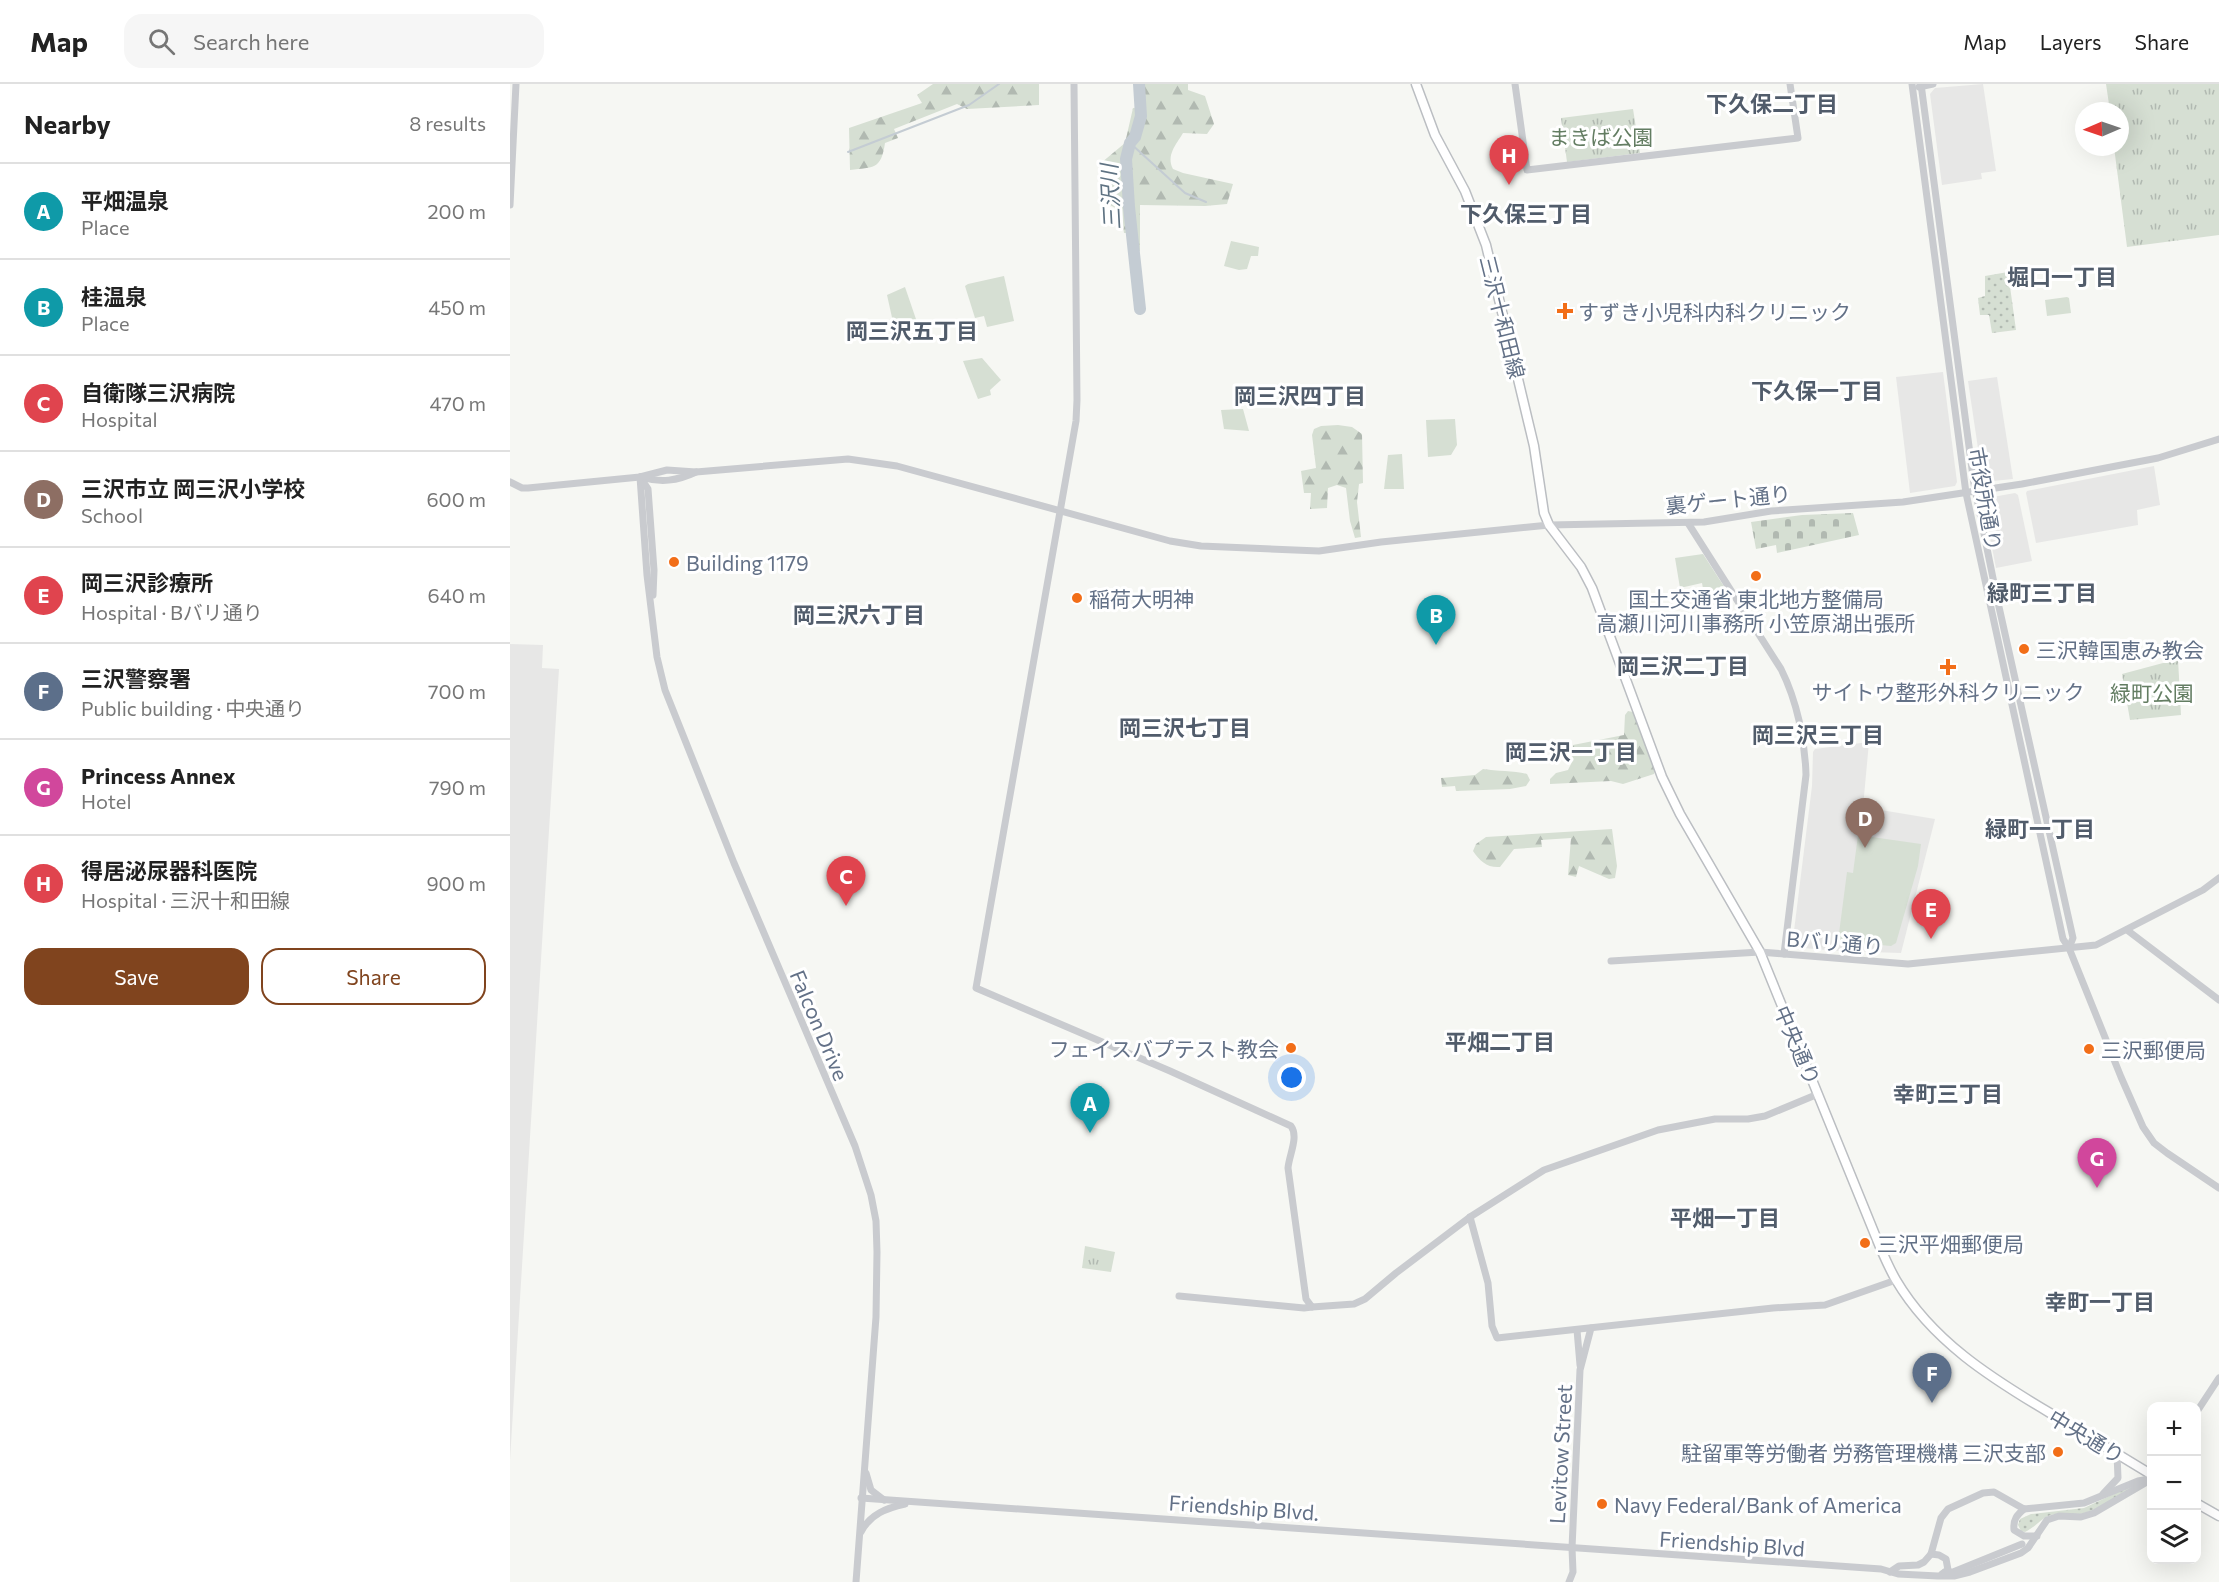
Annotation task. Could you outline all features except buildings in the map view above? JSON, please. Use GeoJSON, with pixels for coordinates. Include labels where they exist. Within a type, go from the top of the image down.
{"type":"FeatureCollection","features":[{"type":"Feature","properties":{"kind":"main road","name":"三沢十和田線"},"geometry":{"type":"LineString","coordinates":[[1416,84],[1435,135],[1464,191],[1485,245],[1534,446],[1544,513],[1549,525]]}},
{"type":"Feature","properties":{"kind":"main road","name":"中央通り"},"geometry":{"type":"LineString","coordinates":[[1549,525],[1581,567],[1592,588],[1662,777],[1680,814],[1760,952],[1896,1280],[1941,1336],[1974,1365],[2147,1475]]}},
{"type":"Feature","properties":{"kind":"main road"},"geometry":{"type":"LineString","coordinates":[[2201,1506],[2219,1516]]}},
{"type":"Feature","properties":{"kind":"street"},"geometry":{"type":"LineString","coordinates":[[510,205],[516,84]]}},
{"type":"Feature","properties":{"kind":"street"},"geometry":{"type":"LineString","coordinates":[[1074,84],[1077,400],[1060,511],[976,988],[1292,1126],[1295,1134],[1288,1158],[1288,1168],[1306,1299],[1312,1306]]}},
{"type":"Feature","properties":{"kind":"street"},"geometry":{"type":"LineString","coordinates":[[1515,84],[1527,170],[1798,138],[1790,84]]}},
{"type":"Feature","properties":{"kind":"street"},"geometry":{"type":"LineString","coordinates":[[1912,87],[1934,84]]}},
{"type":"Feature","properties":{"kind":"street","name":"市役所通り"},"geometry":{"type":"LineString","coordinates":[[1921,85],[1976,491],[1997,598],[2073,938],[2069,948]]}},
{"type":"Feature","properties":{"kind":"street","name":"市役所通り"},"geometry":{"type":"LineString","coordinates":[[1912,87],[1966,493],[2063,939],[2069,948],[2112,1057],[2143,1127],[2154,1143],[2219,1188]]}},
{"type":"Feature","properties":{"kind":"street","name":"裏ゲート通り"},"geometry":{"type":"LineString","coordinates":[[696,472],[826,460],[867,461],[897,466],[1170,541],[1201,546],[1319,551],[1381,542],[1549,525],[1688,523],[1771,511],[1871,505],[1966,493],[2091,471],[2158,458],[2219,439]]}},
{"type":"Feature","properties":{"kind":"street"},"geometry":{"type":"LineString","coordinates":[[510,482],[522,488],[528,488],[640,477],[667,470],[696,472]]}},
{"type":"Feature","properties":{"kind":"street"},"geometry":{"type":"LineString","coordinates":[[640,477],[659,482],[683,478],[696,472]]}},
{"type":"Feature","properties":{"kind":"street"},"geometry":{"type":"LineString","coordinates":[[640,477],[649,495]]}},
{"type":"Feature","properties":{"kind":"street","name":"Falcon Drive"},"geometry":{"type":"LineString","coordinates":[[640,477],[651,612],[657,657],[665,690],[734,863],[855,1146],[871,1194],[876,1221],[876,1317],[861,1498]]}},
{"type":"Feature","properties":{"kind":"street"},"geometry":{"type":"LineString","coordinates":[[649,495],[659,482]]}},
{"type":"Feature","properties":{"kind":"street","name":"Falcon Drive"},"geometry":{"type":"LineString","coordinates":[[649,495],[654,570],[651,612]]}},
{"type":"Feature","properties":{"kind":"street"},"geometry":{"type":"LineString","coordinates":[[1688,523],[1781,669],[1787,681],[1799,722],[1805,751],[1806,775],[1784,954]]}},
{"type":"Feature","properties":{"kind":"street","name":"Bバリ通り"},"geometry":{"type":"LineString","coordinates":[[1611,961],[1760,952],[1908,964],[2096,945],[2203,890],[2219,878]]}},
{"type":"Feature","properties":{"kind":"street"},"geometry":{"type":"LineString","coordinates":[[2127,930],[2219,1000]]}},
{"type":"Feature","properties":{"kind":"street"},"geometry":{"type":"LineString","coordinates":[[1179,1296],[1304,1308],[1354,1304],[1365,1299],[1470,1216],[1544,1170],[1632,1137],[1716,1119],[1748,1119],[1765,1116],[1818,1094]]}},
{"type":"Feature","properties":{"kind":"street"},"geometry":{"type":"LineString","coordinates":[[1470,1216],[1486,1275],[1492,1326],[1497,1338],[1773,1308],[1826,1305],[1896,1280]]}},
{"type":"Feature","properties":{"kind":"street","name":"Levitow Street"},"geometry":{"type":"LineString","coordinates":[[1569,1582],[1574,1572],[1572,1548],[1580,1370],[1591,1328]]}},
{"type":"Feature","properties":{"kind":"street"},"geometry":{"type":"LineString","coordinates":[[1577,1330],[1580,1370]]}},
{"type":"Feature","properties":{"kind":"street"},"geometry":{"type":"LineString","coordinates":[[2201,1405],[2219,1377]]}},
{"type":"Feature","properties":{"kind":"street"},"geometry":{"type":"LineString","coordinates":[[2098,1498],[2118,1478],[2117,1454]]}},
{"type":"Feature","properties":{"kind":"street"},"geometry":{"type":"LineString","coordinates":[[864,1465],[871,1490],[884,1500]]}},
{"type":"Feature","properties":{"kind":"street"},"geometry":{"type":"LineString","coordinates":[[2035,1539],[2014,1530],[2013,1523],[2016,1516],[2025,1509],[2084,1503],[2147,1479]]}},
{"type":"Feature","properties":{"kind":"street"},"geometry":{"type":"LineString","coordinates":[[1941,1574],[1954,1576],[1970,1572],[2020,1553],[2035,1539],[2047,1520],[2059,1516],[2081,1517],[2094,1513],[2147,1480]]}},
{"type":"Feature","properties":{"kind":"street"},"geometry":{"type":"LineString","coordinates":[[1890,1582],[1890,1572],[1899,1566],[1918,1565],[1931,1554],[1941,1518],[1948,1509],[1973,1497],[1994,1492],[2025,1509]]}},
{"type":"Feature","properties":{"kind":"street"},"geometry":{"type":"LineString","coordinates":[[856,1582],[861,1498]]}},
{"type":"Feature","properties":{"kind":"street","name":"Friendship Blvd."},"geometry":{"type":"LineString","coordinates":[[861,1498],[1049,1509],[1572,1548]]}},
{"type":"Feature","properties":{"kind":"street","name":"Friendship Blvd."},"geometry":{"type":"LineString","coordinates":[[859,1537],[867,1521],[877,1514],[895,1506],[914,1502]]}},
{"type":"Feature","properties":{"kind":"street"},"geometry":{"type":"LineString","coordinates":[[1941,1574],[1953,1572],[2022,1544]]}},
{"type":"Feature","properties":{"kind":"street","name":"Friendship Blvd"},"geometry":{"type":"LineString","coordinates":[[1572,1548],[1941,1574]]}},
{"type":"Feature","properties":{"kind":"street"},"geometry":{"type":"LineString","coordinates":[[1931,1554],[1946,1559],[1947,1570],[1941,1574]]}},
{"type":"Feature","properties":{"kind":"shaded area"},"geometry":{"type":"Polygon","coordinates":[[[1983,84],[1996,171],[1981,173],[1982,179],[1942,185],[1930,94],[1935,88],[1983,84]]]}},
{"type":"Feature","properties":{"kind":"shaded area"},"geometry":{"type":"Polygon","coordinates":[[[1943,372],[1957,482],[1955,486],[1910,493],[1896,377],[1943,372]]]}},
{"type":"Feature","properties":{"kind":"shaded area"},"geometry":{"type":"Polygon","coordinates":[[[1997,377],[2013,479],[1983,482],[1968,381],[1997,377]]]}},
{"type":"Feature","properties":{"kind":"shaded area"},"geometry":{"type":"Polygon","coordinates":[[[2154,466],[2160,505],[2137,510],[2138,525],[2036,543],[2027,491],[2154,466]]]}},
{"type":"Feature","properties":{"kind":"shaded area"},"geometry":{"type":"Polygon","coordinates":[[[2015,493],[2018,495],[2032,561],[1996,568],[1984,506],[1987,498],[2015,493]]]}},
{"type":"Feature","properties":{"kind":"shaded area"},"geometry":{"type":"Polygon","coordinates":[[[510,644],[543,645],[542,668],[559,669],[510,1460],[510,644]]]}},
{"type":"Feature","properties":{"kind":"shaded area"},"geometry":{"type":"Polygon","coordinates":[[[1869,742],[1863,807],[1935,819],[1901,953],[1792,947],[1812,786],[1813,752],[1815,749],[1869,742]]]}},
{"type":"Feature","properties":{"kind":"green space"},"geometry":{"type":"Polygon","coordinates":[[[933,84],[1039,84],[1039,105],[967,109],[957,104],[894,129],[898,138],[885,143],[881,158],[875,166],[850,170],[849,128],[922,103],[917,95],[933,84]]]}},
{"type":"Feature","properties":{"kind":"green space"},"geometry":{"type":"Polygon","coordinates":[[[1142,84],[1188,84],[1188,90],[1205,96],[1214,124],[1207,134],[1183,133],[1171,155],[1171,164],[1173,169],[1183,173],[1233,184],[1227,204],[1140,205],[1140,251],[1136,252],[1134,233],[1124,233],[1120,214],[1115,208],[1105,203],[1100,176],[1101,163],[1125,143],[1133,108],[1144,107],[1142,84]]]}},
{"type":"Feature","properties":{"kind":"green space"},"geometry":{"type":"Polygon","coordinates":[[[2106,84],[2219,84],[2219,235],[2127,247],[2115,156],[2129,156],[2129,102],[2109,102],[2106,84]]]}},
{"type":"Feature","properties":{"kind":"green space","name":"まきば公園"},"geometry":{"type":"Polygon","coordinates":[[[1633,109],[1640,153],[1567,162],[1561,118],[1633,109]]]}},
{"type":"Feature","properties":{"kind":"green space"},"geometry":{"type":"Polygon","coordinates":[[[1231,241],[1259,247],[1258,256],[1251,256],[1247,269],[1239,270],[1224,266],[1231,241]]]}},
{"type":"Feature","properties":{"kind":"green space"},"geometry":{"type":"Polygon","coordinates":[[[2008,272],[2016,330],[1992,333],[1989,315],[1980,315],[1978,298],[1985,296],[1985,276],[2008,272]]]}},
{"type":"Feature","properties":{"kind":"green space"},"geometry":{"type":"Polygon","coordinates":[[[1004,276],[1014,321],[987,327],[984,316],[975,318],[965,286],[1004,276]]]}},
{"type":"Feature","properties":{"kind":"green space"},"geometry":{"type":"Polygon","coordinates":[[[905,287],[918,325],[895,331],[887,295],[905,287]]]}},
{"type":"Feature","properties":{"kind":"green space"},"geometry":{"type":"Polygon","coordinates":[[[2067,297],[2071,313],[2047,316],[2045,300],[2067,297]]]}},
{"type":"Feature","properties":{"kind":"green space"},"geometry":{"type":"Polygon","coordinates":[[[982,358],[1001,380],[990,390],[991,395],[978,399],[963,361],[982,358]]]}},
{"type":"Feature","properties":{"kind":"green space"},"geometry":{"type":"Polygon","coordinates":[[[1243,409],[1249,431],[1224,429],[1221,410],[1243,409]]]}},
{"type":"Feature","properties":{"kind":"green space"},"geometry":{"type":"Polygon","coordinates":[[[1455,419],[1457,445],[1451,455],[1428,457],[1426,420],[1455,419]]]}},
{"type":"Feature","properties":{"kind":"green space"},"geometry":{"type":"Polygon","coordinates":[[[1321,426],[1352,427],[1362,434],[1363,483],[1359,484],[1357,502],[1361,537],[1355,538],[1350,521],[1346,488],[1337,485],[1328,488],[1327,508],[1310,509],[1311,493],[1304,493],[1301,471],[1316,468],[1312,435],[1314,429],[1321,426]]]}},
{"type":"Feature","properties":{"kind":"green space"},"geometry":{"type":"Polygon","coordinates":[[[1402,454],[1404,489],[1384,489],[1388,455],[1402,454]]]}},
{"type":"Feature","properties":{"kind":"green space"},"geometry":{"type":"Polygon","coordinates":[[[1853,513],[1859,535],[1777,553],[1776,545],[1756,549],[1751,522],[1802,515],[1853,513]]]}},
{"type":"Feature","properties":{"kind":"green space"},"geometry":{"type":"Polygon","coordinates":[[[1703,554],[1725,588],[1704,594],[1702,583],[1680,588],[1675,558],[1703,554]]]}},
{"type":"Feature","properties":{"kind":"green space","name":"緑町公園"},"geometry":{"type":"Polygon","coordinates":[[[2178,659],[2181,715],[2130,720],[2122,674],[2178,659]]]}},
{"type":"Feature","properties":{"kind":"green space"},"geometry":{"type":"Polygon","coordinates":[[[1628,711],[1633,712],[1655,771],[1654,774],[1623,784],[1611,781],[1550,784],[1550,779],[1556,773],[1568,770],[1572,762],[1573,745],[1624,735],[1625,715],[1628,711]]]}},
{"type":"Feature","properties":{"kind":"green space"},"geometry":{"type":"Polygon","coordinates":[[[1483,769],[1527,774],[1530,780],[1526,786],[1510,789],[1456,791],[1455,786],[1442,787],[1441,778],[1475,775],[1483,769]]]}},
{"type":"Feature","properties":{"kind":"green space"},"geometry":{"type":"Polygon","coordinates":[[[1612,829],[1617,866],[1615,878],[1609,879],[1579,866],[1576,877],[1568,875],[1571,838],[1541,840],[1542,847],[1514,849],[1500,867],[1484,863],[1473,851],[1476,844],[1486,837],[1612,829]]]}},
{"type":"Feature","properties":{"kind":"green space"},"geometry":{"type":"Polygon","coordinates":[[[1858,835],[1921,844],[1918,866],[1896,943],[1891,946],[1838,941],[1847,872],[1853,873],[1858,835]]]}},
{"type":"Feature","properties":{"kind":"green space"},"geometry":{"type":"Polygon","coordinates":[[[1085,1246],[1115,1252],[1111,1272],[1082,1268],[1085,1246]]]}},
{"type":"Feature","properties":{"kind":"green space"},"geometry":{"type":"Polygon","coordinates":[[[2131,1486],[2132,1488],[2087,1512],[2052,1515],[2025,1532],[2021,1531],[2018,1525],[2020,1519],[2031,1514],[2084,1508],[2131,1486]]]}},
{"type":"Feature","properties":{"kind":"waterway"},"geometry":{"type":"LineString","coordinates":[[848,152],[969,105],[999,84]]}},
{"type":"Feature","properties":{"kind":"waterway","name":"三沢川"},"geometry":{"type":"LineString","coordinates":[[1139,84],[1141,116],[1126,159],[1140,309]]}},
{"type":"Feature","properties":{"kind":"waterway"},"geometry":{"type":"LineString","coordinates":[[1130,143],[1185,193],[1206,202]]}},
{"type":"Feature","properties":{"kind":"place","name":"得居泌尿器科医院"},"geometry":{"type":"Point","coordinates":[1509,185]}},
{"type":"Feature","properties":{"kind":"place","name":"すずき小児科内科クリニック"},"geometry":{"type":"Point","coordinates":[1565,311]}},
{"type":"Feature","properties":{"kind":"place","name":"Building 1179"},"geometry":{"type":"Point","coordinates":[674,562]}},
{"type":"Feature","properties":{"kind":"place","name":"国土交通省 東北地方整備局 高瀬川河川事務所 小笠原湖出張所"},"geometry":{"type":"Point","coordinates":[1756,576]}},
{"type":"Feature","properties":{"kind":"place","name":"稲荷大明神"},"geometry":{"type":"Point","coordinates":[1077,598]}},
{"type":"Feature","properties":{"kind":"place","name":"桂温泉"},"geometry":{"type":"Point","coordinates":[1436,645]}},
{"type":"Feature","properties":{"kind":"place","name":"三沢韓国恵み教会"},"geometry":{"type":"Point","coordinates":[2024,649]}},
{"type":"Feature","properties":{"kind":"place","name":"サイトウ整形外科クリニック"},"geometry":{"type":"Point","coordinates":[1948,667]}},
{"type":"Feature","properties":{"kind":"place","name":"三沢市立 岡三沢小学校"},"geometry":{"type":"Point","coordinates":[1865,848]}},
{"type":"Feature","properties":{"kind":"place","name":"自衛隊三沢病院"},"geometry":{"type":"Point","coordinates":[846,906]}},
{"type":"Feature","properties":{"kind":"place","name":"岡三沢診療所"},"geometry":{"type":"Point","coordinates":[1931,939]}},
{"type":"Feature","properties":{"kind":"place","name":"フェイスバプテスト教会"},"geometry":{"type":"Point","coordinates":[1291,1048]}},
{"type":"Feature","properties":{"kind":"place","name":"三沢郵便局"},"geometry":{"type":"Point","coordinates":[2089,1049]}},
{"type":"Feature","properties":{"kind":"place","name":"平畑温泉"},"geometry":{"type":"Point","coordinates":[1090,1133]}},
{"type":"Feature","properties":{"kind":"place","name":"Princess Annex"},"geometry":{"type":"Point","coordinates":[2097,1188]}},
{"type":"Feature","properties":{"kind":"place","name":"三沢平畑郵便局"},"geometry":{"type":"Point","coordinates":[1865,1243]}},
{"type":"Feature","properties":{"kind":"place","name":"三沢警察署"},"geometry":{"type":"Point","coordinates":[1932,1403]}},
{"type":"Feature","properties":{"kind":"place","name":"駐留軍等労働者 労務管理機構 三沢支部"},"geometry":{"type":"Point","coordinates":[2058,1452]}},
{"type":"Feature","properties":{"kind":"place","name":"Navy Federal/Bank of America"},"geometry":{"type":"Point","coordinates":[1602,1504]}},
{"type":"Feature","properties":{"kind":"district","name":"下久保二丁目"},"geometry":{"type":"Point","coordinates":[1772,103]}},
{"type":"Feature","properties":{"kind":"district","name":"下久保三丁目"},"geometry":{"type":"Point","coordinates":[1526,213]}},
{"type":"Feature","properties":{"kind":"district","name":"堀口一丁目"},"geometry":{"type":"Point","coordinates":[2062,276]}},
{"type":"Feature","properties":{"kind":"district","name":"岡三沢五丁目"},"geometry":{"type":"Point","coordinates":[912,330]}},
{"type":"Feature","properties":{"kind":"district","name":"下久保一丁目"},"geometry":{"type":"Point","coordinates":[1817,390]}},
{"type":"Feature","properties":{"kind":"district","name":"岡三沢四丁目"},"geometry":{"type":"Point","coordinates":[1300,395]}},
{"type":"Feature","properties":{"kind":"district","name":"緑町三丁目"},"geometry":{"type":"Point","coordinates":[2042,592]}},
{"type":"Feature","properties":{"kind":"district","name":"岡三沢六丁目"},"geometry":{"type":"Point","coordinates":[859,614]}},
{"type":"Feature","properties":{"kind":"district","name":"岡三沢二丁目"},"geometry":{"type":"Point","coordinates":[1683,665]}},
{"type":"Feature","properties":{"kind":"district","name":"岡三沢七丁目"},"geometry":{"type":"Point","coordinates":[1185,727]}},
{"type":"Feature","properties":{"kind":"district","name":"岡三沢三丁目"},"geometry":{"type":"Point","coordinates":[1818,734]}},
{"type":"Feature","properties":{"kind":"district","name":"岡三沢一丁目"},"geometry":{"type":"Point","coordinates":[1571,751]}},
{"type":"Feature","properties":{"kind":"district","name":"緑町一丁目"},"geometry":{"type":"Point","coordinates":[2040,828]}},
{"type":"Feature","properties":{"kind":"district","name":"平畑二丁目"},"geometry":{"type":"Point","coordinates":[1500,1041]}},
{"type":"Feature","properties":{"kind":"district","name":"幸町三丁目"},"geometry":{"type":"Point","coordinates":[1948,1093]}},
{"type":"Feature","properties":{"kind":"district","name":"平畑一丁目"},"geometry":{"type":"Point","coordinates":[1725,1217]}},
{"type":"Feature","properties":{"kind":"district","name":"幸町一丁目"},"geometry":{"type":"Point","coordinates":[2100,1301]}}]}
